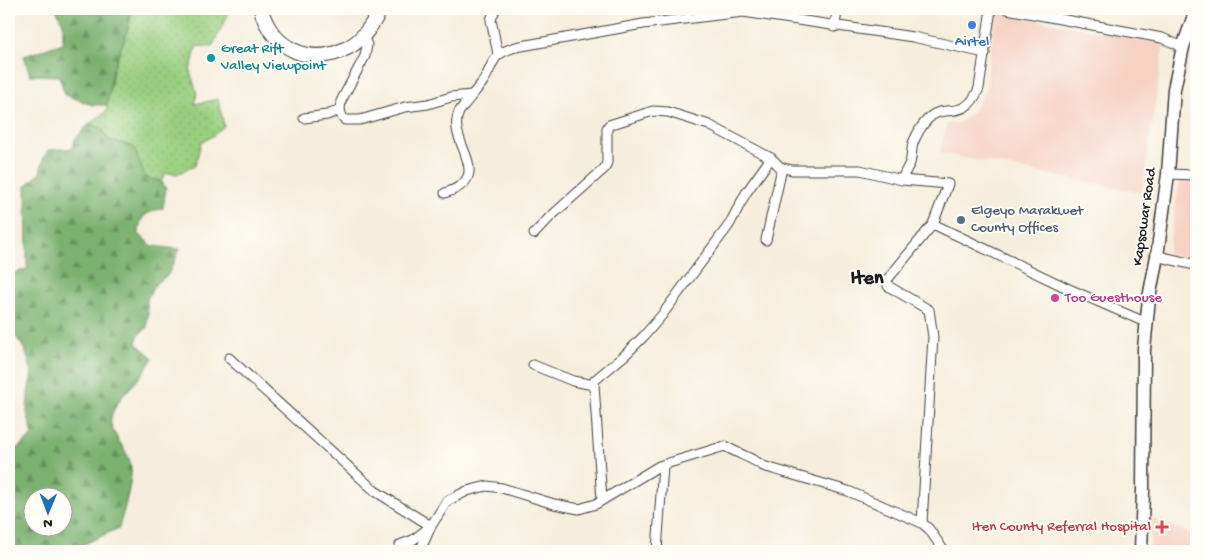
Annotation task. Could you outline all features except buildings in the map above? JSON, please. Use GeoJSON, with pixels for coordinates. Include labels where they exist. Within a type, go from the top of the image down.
{"type":"FeatureCollection","features":[{"type":"Feature","properties":{"kind":"main road"},"geometry":{"type":"LineString","coordinates":[[261,9],[268,29],[281,43],[295,53],[312,55],[333,54],[350,47],[371,27],[381,9]]}},
{"type":"Feature","properties":{"kind":"main road","name":"Kapsowar Road"},"geometry":{"type":"LineString","coordinates":[[1141,551],[1144,350],[1149,298],[1157,256],[1168,174],[1174,89],[1183,47],[1196,10]]}},
{"type":"Feature","properties":{"kind":"street"},"geometry":{"type":"LineString","coordinates":[[495,9],[491,20],[498,54]]}},
{"type":"Feature","properties":{"kind":"street"},"geometry":{"type":"LineString","coordinates":[[834,27],[838,9]]}},
{"type":"Feature","properties":{"kind":"street"},"geometry":{"type":"LineString","coordinates":[[902,180],[910,162],[913,144],[926,120],[938,113],[964,108],[975,99],[979,88],[985,53],[990,9]]}},
{"type":"Feature","properties":{"kind":"street"},"geometry":{"type":"LineString","coordinates":[[1006,9],[1162,38],[1183,47]]}},
{"type":"Feature","properties":{"kind":"street"},"geometry":{"type":"LineString","coordinates":[[445,193],[465,184],[469,175],[458,132],[457,117],[482,82],[492,61],[503,50],[516,46],[643,24],[744,12],[834,27],[913,37],[985,53]]}},
{"type":"Feature","properties":{"kind":"street"},"geometry":{"type":"LineString","coordinates":[[363,36],[367,45],[365,56],[341,101],[340,110],[345,120],[360,120],[405,107],[428,104],[451,97],[471,95]]}},
{"type":"Feature","properties":{"kind":"street"},"geometry":{"type":"LineString","coordinates":[[304,118],[327,115],[340,110]]}},
{"type":"Feature","properties":{"kind":"street"},"geometry":{"type":"LineString","coordinates":[[534,234],[549,218],[605,168],[607,162],[607,128],[609,125],[653,111],[673,113],[709,125],[771,158],[782,168],[792,170],[860,170],[902,180],[948,184],[934,224],[887,280],[888,286],[929,310],[934,337],[922,523]]}},
{"type":"Feature","properties":{"kind":"street"},"geometry":{"type":"LineString","coordinates":[[602,500],[595,380],[644,336],[662,315],[729,225],[746,193],[771,158]]}},
{"type":"Feature","properties":{"kind":"street"},"geometry":{"type":"LineString","coordinates":[[766,240],[782,168]]}},
{"type":"Feature","properties":{"kind":"street"},"geometry":{"type":"LineString","coordinates":[[1168,174],[1196,175]]}},
{"type":"Feature","properties":{"kind":"street"},"geometry":{"type":"LineString","coordinates":[[934,224],[1067,288],[1147,323]]}},
{"type":"Feature","properties":{"kind":"street"},"geometry":{"type":"LineString","coordinates":[[1157,256],[1196,265]]}},
{"type":"Feature","properties":{"kind":"street"},"geometry":{"type":"LineString","coordinates":[[229,358],[375,491],[431,526]]}},
{"type":"Feature","properties":{"kind":"street"},"geometry":{"type":"LineString","coordinates":[[533,365],[573,381],[594,385]]}},
{"type":"Feature","properties":{"kind":"street"},"geometry":{"type":"LineString","coordinates":[[420,551],[431,526],[447,501],[467,491],[487,486],[502,488],[579,510],[602,500],[662,465],[725,446],[733,452],[752,458],[763,466],[857,495],[922,523],[929,529],[944,551]]}},
{"type":"Feature","properties":{"kind":"street"},"geometry":{"type":"LineString","coordinates":[[658,551],[662,465]]}},
{"type":"Feature","properties":{"kind":"street"},"geometry":{"type":"LineString","coordinates":[[400,546],[413,540],[431,526]]}},
{"type":"Feature","properties":{"kind":"shaded area"},"geometry":{"type":"Polygon","coordinates":[[[995,12],[1164,44],[1142,193],[940,153],[947,123],[959,123],[974,111],[986,88],[995,12]]]}},
{"type":"Feature","properties":{"kind":"shaded area"},"geometry":{"type":"Polygon","coordinates":[[[1180,176],[1196,177],[1196,261],[1168,254],[1180,176]]]}},
{"type":"Feature","properties":{"kind":"shaded area","name":"Iten County Referral Hospital"},"geometry":{"type":"Polygon","coordinates":[[[1151,518],[1196,536],[1196,551],[1150,551],[1151,518]]]}},
{"type":"Feature","properties":{"kind":"green space"},"geometry":{"type":"Polygon","coordinates":[[[56,9],[96,9],[111,14],[132,11],[126,35],[113,69],[107,105],[92,105],[65,95],[59,76],[30,75],[24,56],[63,43],[63,23],[56,9]]]}},
{"type":"Feature","properties":{"kind":"green space"},"geometry":{"type":"Polygon","coordinates":[[[131,9],[227,9],[229,13],[212,47],[197,46],[190,71],[197,93],[195,104],[218,99],[224,126],[201,143],[195,166],[177,174],[166,173],[161,181],[166,188],[143,177],[134,147],[107,139],[102,128],[89,124],[106,112],[113,69],[126,35],[131,9]]]}},
{"type":"Feature","properties":{"kind":"green space"},"geometry":{"type":"Polygon","coordinates":[[[89,124],[102,128],[107,139],[134,147],[146,178],[161,181],[166,188],[163,208],[152,212],[142,219],[139,234],[152,246],[180,249],[168,275],[156,283],[147,299],[147,328],[139,334],[136,343],[153,358],[142,375],[119,401],[111,418],[113,430],[127,454],[131,467],[129,489],[119,528],[70,551],[9,551],[9,448],[14,451],[33,435],[27,412],[32,372],[25,350],[15,335],[9,336],[9,277],[12,274],[27,269],[26,186],[40,173],[43,159],[48,150],[73,148],[75,139],[89,124]]]}},
{"type":"Feature","properties":{"kind":"place","name":"Airtel"},"geometry":{"type":"Point","coordinates":[972,25]}},
{"type":"Feature","properties":{"kind":"place","name":"Great Rift Valley Viewpoint"},"geometry":{"type":"Point","coordinates":[211,58]}},
{"type":"Feature","properties":{"kind":"place","name":"Elgeyo Marakwet County Offices"},"geometry":{"type":"Point","coordinates":[961,220]}},
{"type":"Feature","properties":{"kind":"place","name":"Too Guesthouse"},"geometry":{"type":"Point","coordinates":[1055,298]}},
{"type":"Feature","properties":{"kind":"place","name":"Iten County Referral Hospital"},"geometry":{"type":"Point","coordinates":[1162,527]}},
{"type":"Feature","properties":{"kind":"district","name":"Iten"},"geometry":{"type":"Point","coordinates":[867,279]}}]}
